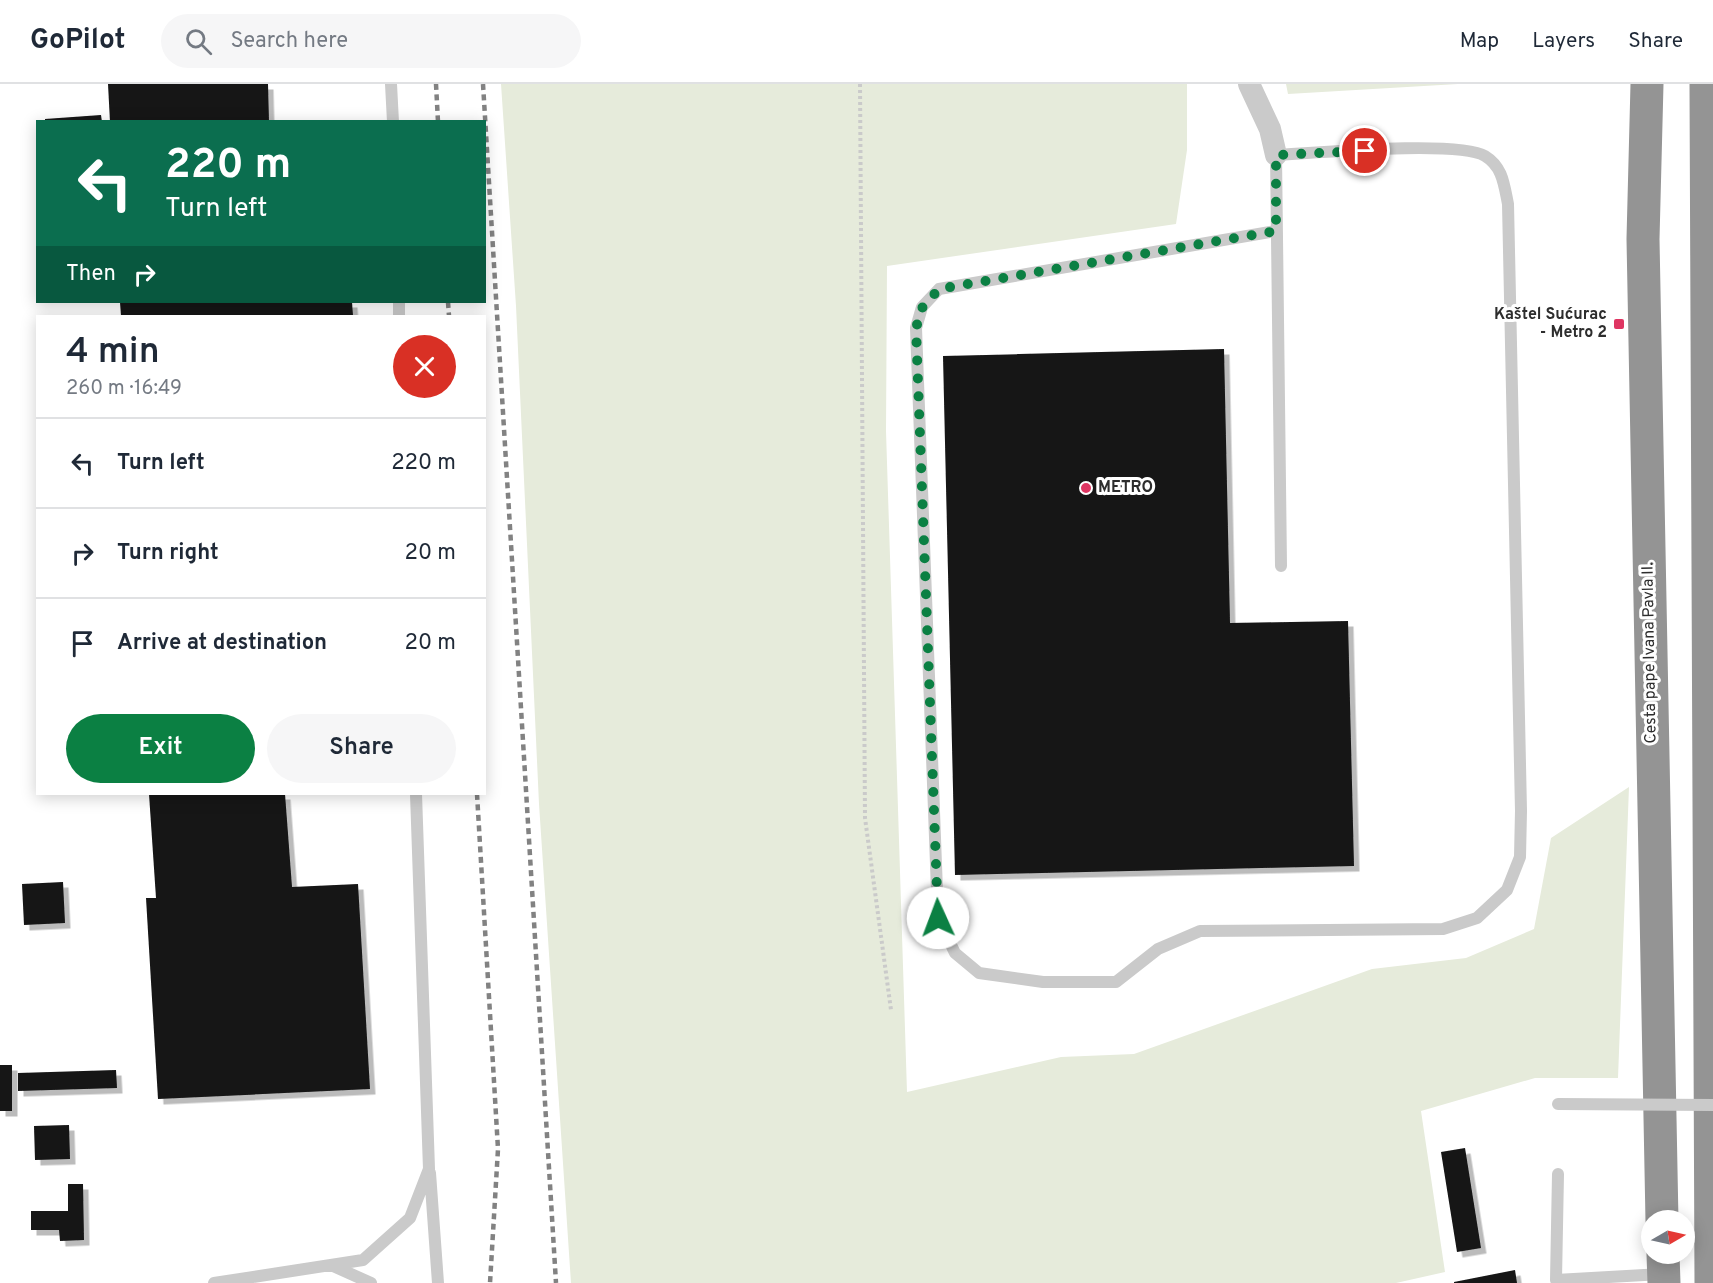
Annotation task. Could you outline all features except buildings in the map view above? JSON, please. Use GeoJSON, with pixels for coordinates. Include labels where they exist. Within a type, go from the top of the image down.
{"type":"FeatureCollection","features":[{"type":"Feature","properties":{"kind":"highway","name":"Cesta pape Ivana Pavla II."},"geometry":{"type":"LineString","coordinates":[[1647,84],[1643,239],[1662,1210]]}},
{"type":"Feature","properties":{"kind":"highway"},"geometry":{"type":"LineString","coordinates":[[1706,84],[1709,134],[1711,1283]]}},
{"type":"Feature","properties":{"kind":"street"},"geometry":{"type":"LineString","coordinates":[[1249,84],[1270,129],[1276,155]]}},
{"type":"Feature","properties":{"kind":"lane"},"geometry":{"type":"LineString","coordinates":[[391,84],[393,120]]}},
{"type":"Feature","properties":{"kind":"lane"},"geometry":{"type":"LineString","coordinates":[[1276,231],[939,289],[922,308],[916,328],[938,918],[955,953],[979,973],[1043,982],[1116,982],[1158,949],[1200,931],[1443,929],[1477,918],[1507,890],[1520,857],[1520,702],[1508,204],[1500,170],[1484,156],[1454,148],[1276,155],[1281,566]]}},
{"type":"Feature","properties":{"kind":"lane"},"geometry":{"type":"LineString","coordinates":[[416,795],[429,1169],[438,1283]]}},
{"type":"Feature","properties":{"kind":"lane"},"geometry":{"type":"LineString","coordinates":[[1558,1104],[1713,1105]]}},
{"type":"Feature","properties":{"kind":"lane"},"geometry":{"type":"LineString","coordinates":[[214,1283],[363,1260],[410,1218],[429,1169]]}},
{"type":"Feature","properties":{"kind":"lane"},"geometry":{"type":"LineString","coordinates":[[1558,1174],[1556,1281],[1663,1270]]}},
{"type":"Feature","properties":{"kind":"lane"},"geometry":{"type":"LineString","coordinates":[[331,1265],[371,1283]]}},
{"type":"Feature","properties":{"kind":"path"},"geometry":{"type":"LineString","coordinates":[[860,84],[865,818],[891,1010]]}},
{"type":"Feature","properties":{"kind":"green space"},"geometry":{"type":"Polygon","coordinates":[[[501,84],[1187,84],[1187,150],[1176,224],[887,266],[886,431],[907,1092],[1061,1057],[1134,1054],[1372,969],[1466,958],[1534,929],[1551,838],[1629,787],[1618,1078],[1535,1078],[1421,1111],[1445,1272],[1396,1283],[571,1283],[539,804],[516,306],[501,84]]]}},
{"type":"Feature","properties":{"kind":"green space"},"geometry":{"type":"Polygon","coordinates":[[[1286,84],[1458,84],[1288,94],[1286,84]]]}},
{"type":"Feature","properties":{"kind":"railway"},"geometry":{"type":"LineString","coordinates":[[436,84],[438,120]]}},
{"type":"Feature","properties":{"kind":"railway"},"geometry":{"type":"LineString","coordinates":[[483,84],[485,120]]}},
{"type":"Feature","properties":{"kind":"railway"},"geometry":{"type":"LineString","coordinates":[[486,133],[556,1283]]}},
{"type":"Feature","properties":{"kind":"railway"},"geometry":{"type":"LineString","coordinates":[[448,303],[449,315]]}},
{"type":"Feature","properties":{"kind":"railway"},"geometry":{"type":"LineString","coordinates":[[477,795],[498,1149],[490,1283]]}},
{"type":"Feature","properties":{"kind":"place","name":"Kaštel Sućurac - Metro 2"},"geometry":{"type":"Point","coordinates":[1619,324]}},
{"type":"Feature","properties":{"kind":"place","name":"METRO"},"geometry":{"type":"Point","coordinates":[1086,488]}},
{"type":"Feature","properties":{"kind":"route"},"geometry":{"type":"LineString","coordinates":[[938,918],[916,328],[922,308],[939,289],[1276,231],[1276,155],[1365,151]]}}]}
